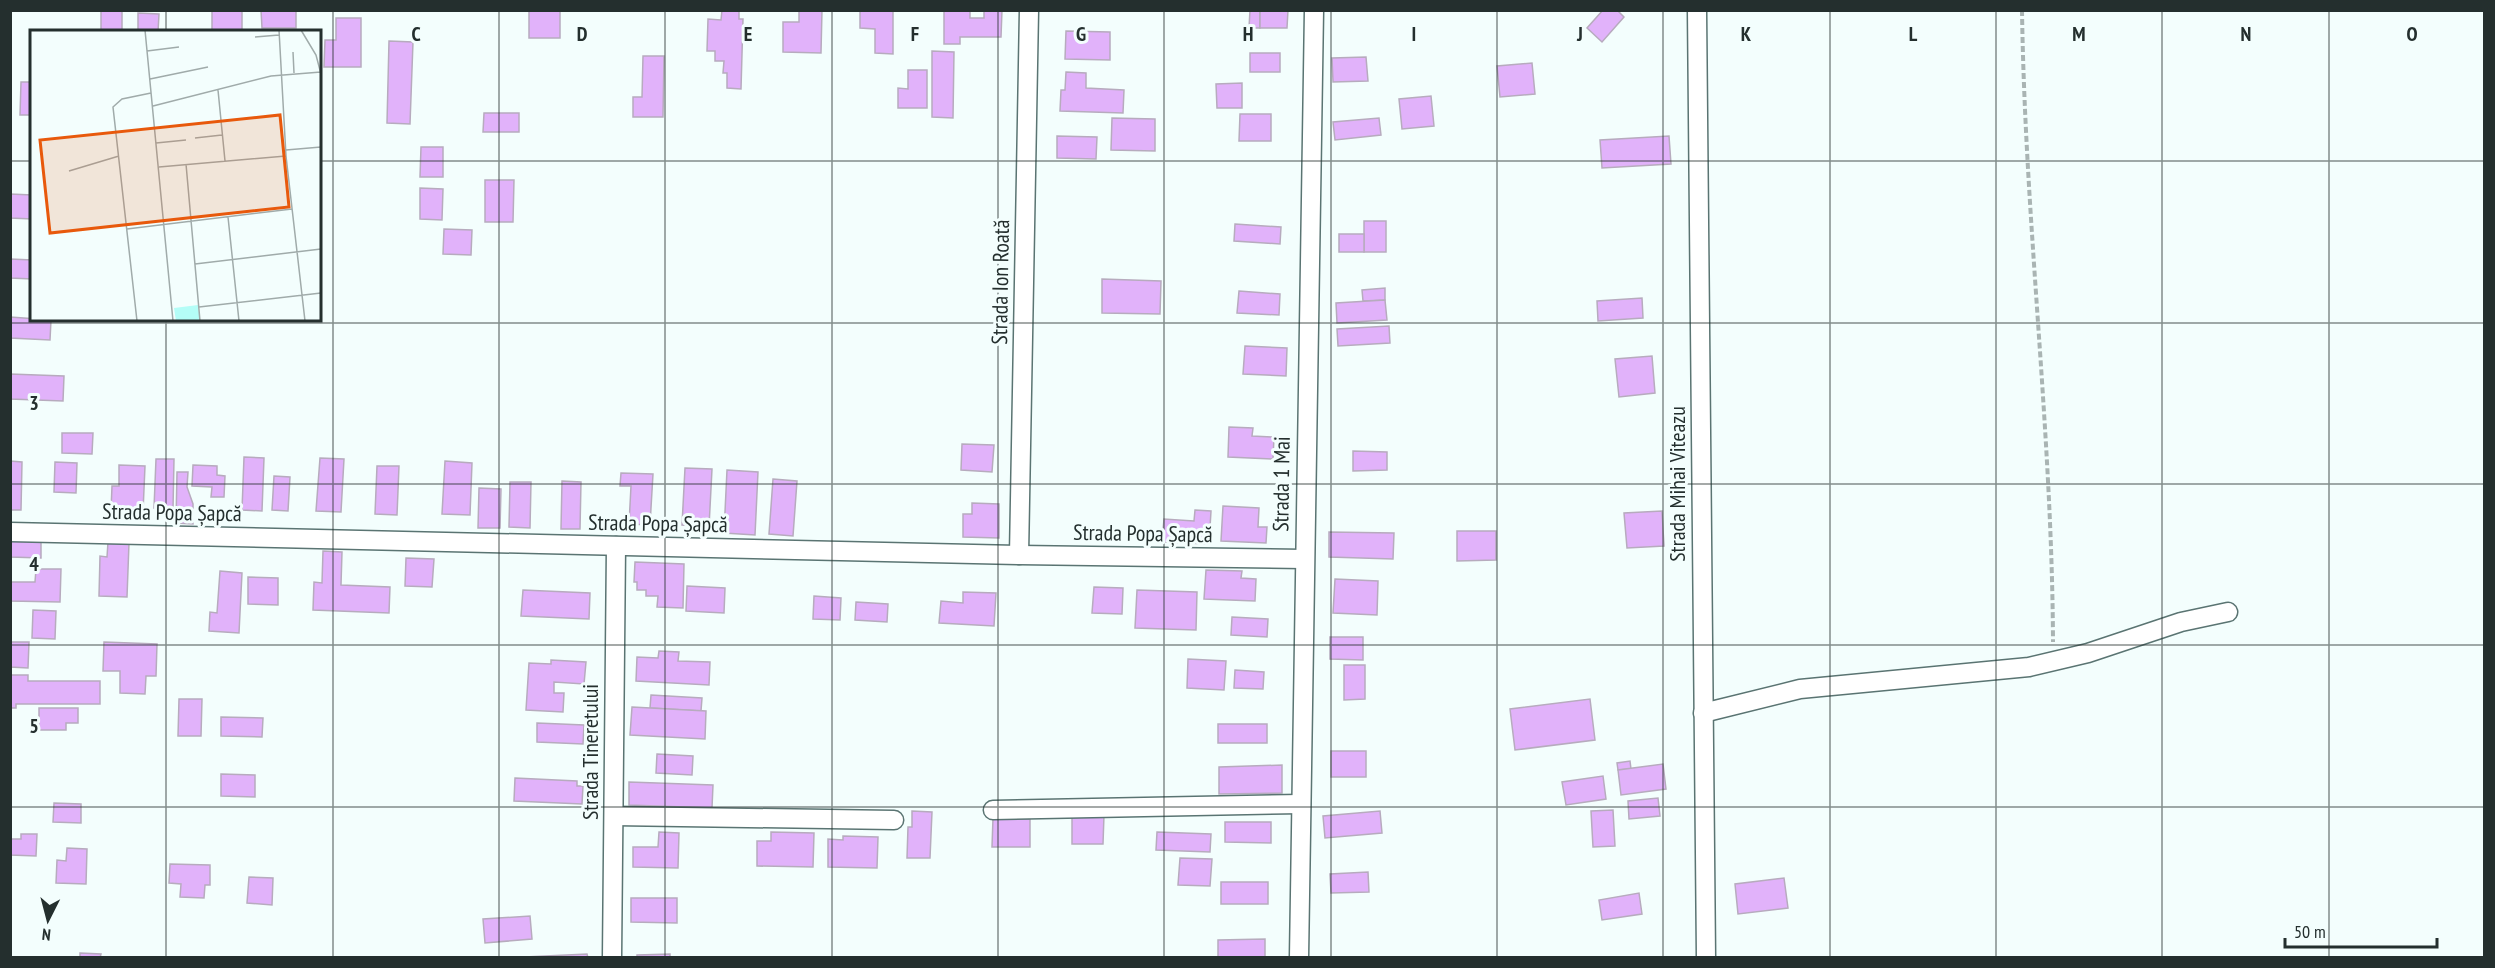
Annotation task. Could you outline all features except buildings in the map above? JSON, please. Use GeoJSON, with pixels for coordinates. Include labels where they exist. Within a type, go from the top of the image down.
{"type":"FeatureCollection","features":[{"type":"Feature","properties":{"kind":"street","name":"Strada Ion Roată"},"geometry":{"type":"LineString","coordinates":[[1019,555],[1029,10]]}},
{"type":"Feature","properties":{"kind":"street","name":"Strada 1 Mai"},"geometry":{"type":"LineString","coordinates":[[1299,957],[1314,10]]}},
{"type":"Feature","properties":{"kind":"street","name":"Strada Mihai Viteazu"},"geometry":{"type":"LineString","coordinates":[[1697,10],[1706,957]]}},
{"type":"Feature","properties":{"kind":"street","name":"Strada Popa Șapcă"},"geometry":{"type":"LineString","coordinates":[[10,532],[1019,555],[1304,559]]}},
{"type":"Feature","properties":{"kind":"street","name":"Strada Tineretului"},"geometry":{"type":"LineString","coordinates":[[612,957],[616,546]]}},
{"type":"Feature","properties":{"kind":"street"},"geometry":{"type":"LineString","coordinates":[[1703,713],[1800,689],[2029,667],[2088,652],[2181,622],[2229,612]]}},
{"type":"Feature","properties":{"kind":"street"},"geometry":{"type":"LineString","coordinates":[[993,810],[1301,804]]}},
{"type":"Feature","properties":{"kind":"street"},"geometry":{"type":"LineString","coordinates":[[614,816],[894,820]]}},
{"type":"Feature","properties":{"kind":"path"},"geometry":{"type":"LineString","coordinates":[[2022,10],[2029,187],[2043,386],[2053,661]]}}]}
